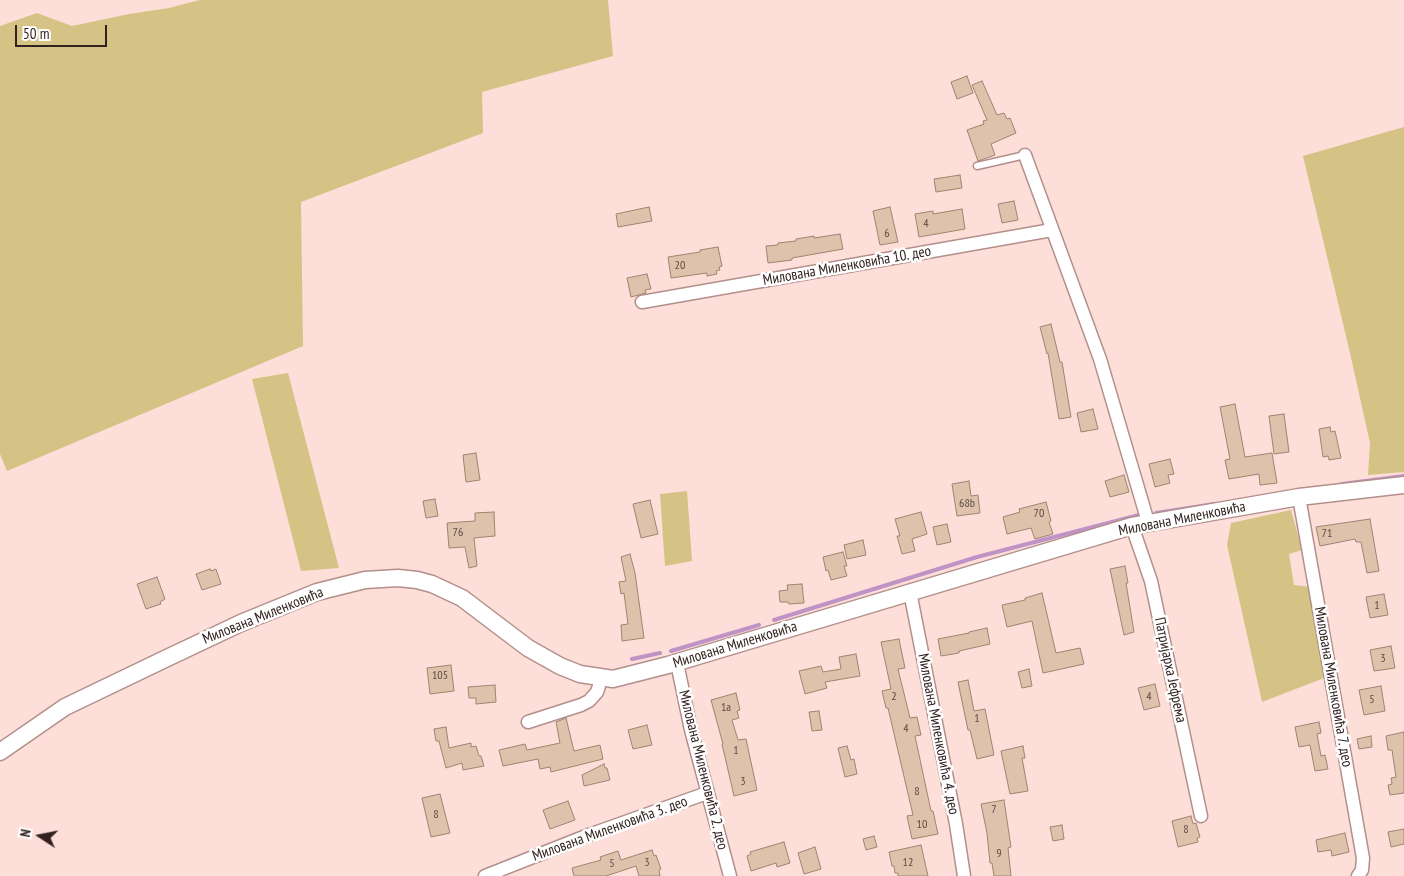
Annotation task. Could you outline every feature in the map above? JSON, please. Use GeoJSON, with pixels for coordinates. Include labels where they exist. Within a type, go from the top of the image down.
{"type":"FeatureCollection","features":[{"type":"Feature","properties":{"kind":"street"},"geometry":{"type":"LineString","coordinates":[[1024,155],[1100,359],[1148,522]]}},
{"type":"Feature","properties":{"kind":"street","name":"Милована Миленковића 10. део"},"geometry":{"type":"LineString","coordinates":[[642,302],[1052,230]]}},
{"type":"Feature","properties":{"kind":"street","name":"Милована Миленковића"},"geometry":{"type":"LineString","coordinates":[[0,752],[65,707],[214,636],[317,592],[365,580],[398,578],[424,582],[449,591],[462,598],[542,657],[580,674],[613,679],[677,663],[1148,522],[1299,497],[1404,485]]}},
{"type":"Feature","properties":{"kind":"street","name":"Милована Миленковића 7. део"},"geometry":{"type":"LineString","coordinates":[[1299,497],[1363,858],[1362,870],[1358,876]]}},
{"type":"Feature","properties":{"kind":"street","name":"Патријарха Јефрема"},"geometry":{"type":"LineString","coordinates":[[1132,526],[1151,581],[1201,816]]}},
{"type":"Feature","properties":{"kind":"street","name":"Милована Миленковића 4. део"},"geometry":{"type":"LineString","coordinates":[[910,592],[956,824],[964,876]]}},
{"type":"Feature","properties":{"kind":"street","name":"Милована Миленковића 2. део"},"geometry":{"type":"LineString","coordinates":[[677,663],[691,730],[730,876]]}},
{"type":"Feature","properties":{"kind":"street"},"geometry":{"type":"LineString","coordinates":[[528,722],[589,701],[597,692],[599,678]]}},
{"type":"Feature","properties":{"kind":"street","name":"Милована Миленковића 3. део"},"geometry":{"type":"LineString","coordinates":[[485,876],[586,836],[707,793]]}},
{"type":"Feature","properties":{"kind":"lane"},"geometry":{"type":"LineString","coordinates":[[977,166],[1024,155]]}},
{"type":"Feature","properties":{"kind":"shaded area"},"geometry":{"type":"Polygon","coordinates":[[[200,0],[608,0],[613,56],[482,92],[483,133],[301,202],[303,346],[7,471],[0,454],[0,26],[37,13],[72,26],[169,8],[200,0]]]}},
{"type":"Feature","properties":{"kind":"shaded area"},"geometry":{"type":"Polygon","coordinates":[[[1404,127],[1404,472],[1368,475],[1370,443],[1303,156],[1404,127]]]}},
{"type":"Feature","properties":{"kind":"shaded area"},"geometry":{"type":"Polygon","coordinates":[[[288,373],[339,568],[301,571],[252,379],[288,373]]]}},
{"type":"Feature","properties":{"kind":"shaded area"},"geometry":{"type":"Polygon","coordinates":[[[687,491],[692,561],[665,566],[660,494],[687,491]]]}},
{"type":"Feature","properties":{"kind":"shaded area"},"geometry":{"type":"Polygon","coordinates":[[[1291,510],[1302,550],[1289,554],[1294,585],[1311,587],[1324,678],[1262,702],[1227,545],[1231,523],[1291,510]]]}},
{"type":"Feature","properties":{"kind":"building"},"geometry":{"type":"Polygon","coordinates":[[[967,76],[973,93],[957,99],[951,82],[967,76]]]}},
{"type":"Feature","properties":{"kind":"building"},"geometry":{"type":"Polygon","coordinates":[[[982,81],[997,115],[1004,113],[1007,119],[1010,118],[1016,133],[991,144],[995,155],[978,161],[967,130],[984,124],[983,121],[987,120],[972,85],[982,81]]]}},
{"type":"Feature","properties":{"kind":"building"},"geometry":{"type":"Polygon","coordinates":[[[960,175],[962,188],[936,192],[934,179],[960,175]]]}},
{"type":"Feature","properties":{"kind":"building"},"geometry":{"type":"Polygon","coordinates":[[[1014,201],[1018,220],[1002,223],[998,204],[1014,201]]]}},
{"type":"Feature","properties":{"kind":"building"},"geometry":{"type":"Polygon","coordinates":[[[649,207],[652,221],[618,227],[616,214],[649,207]]]}},
{"type":"Feature","properties":{"kind":"building"},"geometry":{"type":"Polygon","coordinates":[[[890,207],[898,242],[880,245],[873,211],[890,207]]]}},
{"type":"Feature","properties":{"kind":"building"},"geometry":{"type":"Polygon","coordinates":[[[962,209],[965,229],[919,237],[915,214],[933,211],[933,214],[962,209]]]}},
{"type":"Feature","properties":{"kind":"building"},"geometry":{"type":"Polygon","coordinates":[[[840,234],[843,249],[768,263],[766,246],[814,236],[814,238],[840,234]]]}},
{"type":"Feature","properties":{"kind":"building"},"geometry":{"type":"Polygon","coordinates":[[[718,247],[722,266],[719,267],[720,270],[716,271],[717,274],[707,276],[707,273],[671,278],[668,257],[718,247]]]}},
{"type":"Feature","properties":{"kind":"building"},"geometry":{"type":"Polygon","coordinates":[[[647,274],[651,289],[645,290],[646,293],[631,297],[627,278],[647,274]]]}},
{"type":"Feature","properties":{"kind":"building"},"geometry":{"type":"Polygon","coordinates":[[[1051,324],[1060,362],[1062,362],[1071,417],[1059,419],[1048,353],[1040,327],[1051,324]]]}},
{"type":"Feature","properties":{"kind":"building"},"geometry":{"type":"Polygon","coordinates":[[[1235,404],[1245,457],[1272,453],[1277,483],[1260,485],[1259,474],[1229,479],[1225,460],[1230,459],[1220,407],[1235,404]]]}},
{"type":"Feature","properties":{"kind":"building"},"geometry":{"type":"Polygon","coordinates":[[[1093,409],[1098,429],[1081,432],[1077,413],[1093,409]]]}},
{"type":"Feature","properties":{"kind":"building"},"geometry":{"type":"Polygon","coordinates":[[[1284,414],[1289,452],[1274,454],[1269,416],[1284,414]]]}},
{"type":"Feature","properties":{"kind":"building"},"geometry":{"type":"Polygon","coordinates":[[[1330,427],[1331,432],[1335,431],[1341,458],[1329,460],[1328,456],[1323,457],[1319,429],[1330,427]]]}},
{"type":"Feature","properties":{"kind":"building"},"geometry":{"type":"Polygon","coordinates":[[[476,453],[480,480],[466,482],[463,455],[476,453]]]}},
{"type":"Feature","properties":{"kind":"building"},"geometry":{"type":"Polygon","coordinates":[[[1170,459],[1174,474],[1168,475],[1170,483],[1155,487],[1149,464],[1170,459]]]}},
{"type":"Feature","properties":{"kind":"building"},"geometry":{"type":"Polygon","coordinates":[[[1124,475],[1129,492],[1110,497],[1105,481],[1124,475]]]}},
{"type":"Feature","properties":{"kind":"building"},"geometry":{"type":"Polygon","coordinates":[[[969,481],[971,496],[978,495],[980,513],[957,516],[952,484],[969,481]]]}},
{"type":"Feature","properties":{"kind":"building"},"geometry":{"type":"Polygon","coordinates":[[[435,499],[438,516],[426,518],[423,501],[435,499]]]}},
{"type":"Feature","properties":{"kind":"building"},"geometry":{"type":"Polygon","coordinates":[[[650,500],[658,534],[641,538],[633,504],[650,500]]]}},
{"type":"Feature","properties":{"kind":"building"},"geometry":{"type":"Polygon","coordinates":[[[1046,502],[1053,534],[1035,539],[1031,528],[1007,534],[1003,517],[1020,512],[1019,509],[1046,502]]]}},
{"type":"Feature","properties":{"kind":"building"},"geometry":{"type":"Polygon","coordinates":[[[494,512],[495,536],[474,538],[477,566],[469,568],[465,547],[449,548],[447,523],[475,521],[475,513],[494,512]]]}},
{"type":"Feature","properties":{"kind":"building"},"geometry":{"type":"Polygon","coordinates":[[[921,512],[927,534],[912,539],[915,551],[902,554],[897,536],[900,536],[895,519],[921,512]]]}},
{"type":"Feature","properties":{"kind":"building"},"geometry":{"type":"Polygon","coordinates":[[[1370,519],[1379,571],[1367,573],[1361,542],[1356,542],[1355,539],[1320,546],[1316,527],[1370,519]]]}},
{"type":"Feature","properties":{"kind":"building"},"geometry":{"type":"Polygon","coordinates":[[[947,524],[951,542],[937,545],[933,527],[947,524]]]}},
{"type":"Feature","properties":{"kind":"building"},"geometry":{"type":"Polygon","coordinates":[[[863,540],[866,555],[847,559],[844,545],[863,540]]]}},
{"type":"Feature","properties":{"kind":"building"},"geometry":{"type":"Polygon","coordinates":[[[843,552],[847,566],[844,566],[847,576],[831,580],[828,570],[826,571],[823,557],[843,552]]]}},
{"type":"Feature","properties":{"kind":"building"},"geometry":{"type":"Polygon","coordinates":[[[630,554],[635,573],[644,638],[622,641],[621,625],[628,624],[624,593],[621,594],[619,582],[626,581],[621,557],[630,554]]]}},
{"type":"Feature","properties":{"kind":"building"},"geometry":{"type":"Polygon","coordinates":[[[1125,566],[1134,632],[1124,635],[1110,569],[1125,566]]]}},
{"type":"Feature","properties":{"kind":"building"},"geometry":{"type":"Polygon","coordinates":[[[210,569],[211,571],[216,569],[221,584],[202,590],[196,574],[210,569]]]}},
{"type":"Feature","properties":{"kind":"building"},"geometry":{"type":"Polygon","coordinates":[[[157,577],[165,599],[160,602],[161,604],[146,609],[137,584],[157,577]]]}},
{"type":"Feature","properties":{"kind":"building"},"geometry":{"type":"Polygon","coordinates":[[[802,584],[804,603],[789,604],[788,602],[780,602],[779,591],[788,590],[787,585],[802,584]]]}},
{"type":"Feature","properties":{"kind":"building"},"geometry":{"type":"Polygon","coordinates":[[[1042,593],[1056,653],[1080,648],[1084,664],[1043,673],[1032,621],[1007,627],[1002,605],[1025,600],[1025,598],[1042,593]]]}},
{"type":"Feature","properties":{"kind":"building"},"geometry":{"type":"Polygon","coordinates":[[[1384,594],[1388,615],[1370,618],[1366,597],[1384,594]]]}},
{"type":"Feature","properties":{"kind":"building"},"geometry":{"type":"Polygon","coordinates":[[[987,628],[990,644],[941,656],[938,639],[987,628]]]}},
{"type":"Feature","properties":{"kind":"building"},"geometry":{"type":"Polygon","coordinates":[[[899,639],[905,668],[898,669],[910,718],[917,717],[921,735],[915,736],[931,811],[933,811],[938,834],[912,839],[907,816],[913,815],[888,708],[886,708],[882,691],[891,689],[881,642],[899,639]]]}},
{"type":"Feature","properties":{"kind":"building"},"geometry":{"type":"Polygon","coordinates":[[[1391,646],[1395,668],[1374,671],[1370,650],[1391,646]]]}},
{"type":"Feature","properties":{"kind":"building"},"geometry":{"type":"Polygon","coordinates":[[[856,654],[860,676],[825,682],[827,688],[805,694],[799,671],[821,666],[823,672],[841,669],[839,657],[856,654]]]}},
{"type":"Feature","properties":{"kind":"building"},"geometry":{"type":"Polygon","coordinates":[[[451,665],[454,691],[430,694],[427,668],[451,665]]]}},
{"type":"Feature","properties":{"kind":"building"},"geometry":{"type":"Polygon","coordinates":[[[1029,669],[1032,686],[1022,688],[1018,672],[1029,669]]]}},
{"type":"Feature","properties":{"kind":"building"},"geometry":{"type":"Polygon","coordinates":[[[968,680],[974,711],[985,709],[994,755],[977,759],[970,730],[968,730],[958,682],[968,680]]]}},
{"type":"Feature","properties":{"kind":"building"},"geometry":{"type":"Polygon","coordinates":[[[1155,684],[1160,706],[1144,710],[1138,688],[1155,684]]]}},
{"type":"Feature","properties":{"kind":"building"},"geometry":{"type":"Polygon","coordinates":[[[495,685],[496,702],[476,704],[476,698],[469,698],[468,687],[495,685]]]}},
{"type":"Feature","properties":{"kind":"building"},"geometry":{"type":"Polygon","coordinates":[[[1381,686],[1385,711],[1364,715],[1359,690],[1381,686]]]}},
{"type":"Feature","properties":{"kind":"building"},"geometry":{"type":"Polygon","coordinates":[[[736,693],[740,710],[737,711],[739,718],[732,720],[738,740],[746,739],[757,790],[734,796],[711,700],[736,693]]]}},
{"type":"Feature","properties":{"kind":"building"},"geometry":{"type":"Polygon","coordinates":[[[819,711],[822,730],[812,731],[809,712],[819,711]]]}},
{"type":"Feature","properties":{"kind":"building"},"geometry":{"type":"Polygon","coordinates":[[[566,718],[574,751],[600,745],[603,759],[551,772],[550,767],[540,769],[538,759],[503,766],[499,750],[525,744],[527,750],[560,743],[556,722],[566,718]]]}},
{"type":"Feature","properties":{"kind":"building"},"geometry":{"type":"Polygon","coordinates":[[[1319,722],[1321,733],[1317,734],[1321,756],[1325,755],[1328,769],[1315,771],[1310,745],[1299,747],[1295,727],[1319,722]]]}},
{"type":"Feature","properties":{"kind":"building"},"geometry":{"type":"Polygon","coordinates":[[[647,725],[652,745],[633,749],[628,730],[647,725]]]}},
{"type":"Feature","properties":{"kind":"building"},"geometry":{"type":"Polygon","coordinates":[[[446,727],[449,748],[471,743],[471,747],[476,746],[484,766],[463,770],[462,763],[446,768],[439,741],[436,741],[434,729],[446,727]]]}},
{"type":"Feature","properties":{"kind":"building"},"geometry":{"type":"Polygon","coordinates":[[[1404,732],[1404,793],[1390,795],[1388,785],[1392,784],[1391,778],[1396,777],[1392,750],[1388,750],[1386,736],[1404,732]]]}},
{"type":"Feature","properties":{"kind":"building"},"geometry":{"type":"Polygon","coordinates":[[[1371,736],[1372,747],[1359,749],[1357,739],[1371,736]]]}},
{"type":"Feature","properties":{"kind":"building"},"geometry":{"type":"Polygon","coordinates":[[[847,746],[851,760],[854,759],[857,774],[845,777],[838,748],[847,746]]]}},
{"type":"Feature","properties":{"kind":"building"},"geometry":{"type":"Polygon","coordinates":[[[1023,746],[1025,758],[1022,758],[1028,791],[1010,794],[1001,751],[1023,746]]]}},
{"type":"Feature","properties":{"kind":"building"},"geometry":{"type":"Polygon","coordinates":[[[604,764],[610,780],[584,786],[582,775],[604,764]]]}},
{"type":"Feature","properties":{"kind":"building"},"geometry":{"type":"Polygon","coordinates":[[[440,794],[450,833],[431,837],[422,798],[440,794]]]}},
{"type":"Feature","properties":{"kind":"building"},"geometry":{"type":"Polygon","coordinates":[[[1004,800],[1011,847],[1008,848],[1011,876],[994,876],[992,863],[990,863],[987,833],[981,804],[1004,800]]]}},
{"type":"Feature","properties":{"kind":"building"},"geometry":{"type":"Polygon","coordinates":[[[568,801],[575,820],[550,829],[543,810],[568,801]]]}},
{"type":"Feature","properties":{"kind":"building"},"geometry":{"type":"Polygon","coordinates":[[[1191,816],[1193,824],[1196,823],[1200,837],[1197,838],[1198,842],[1178,847],[1172,821],[1191,816]]]}},
{"type":"Feature","properties":{"kind":"building"},"geometry":{"type":"Polygon","coordinates":[[[1062,825],[1064,839],[1053,841],[1050,827],[1062,825]]]}},
{"type":"Feature","properties":{"kind":"building"},"geometry":{"type":"Polygon","coordinates":[[[1404,829],[1404,844],[1391,847],[1388,832],[1404,829]]]}},
{"type":"Feature","properties":{"kind":"building"},"geometry":{"type":"Polygon","coordinates":[[[1345,833],[1349,852],[1332,856],[1331,850],[1318,852],[1316,840],[1345,833]]]}},
{"type":"Feature","properties":{"kind":"building"},"geometry":{"type":"Polygon","coordinates":[[[874,836],[877,847],[866,850],[863,839],[874,836]]]}},
{"type":"Feature","properties":{"kind":"building"},"geometry":{"type":"Polygon","coordinates":[[[784,842],[790,863],[777,867],[776,863],[751,871],[747,856],[751,854],[750,852],[784,842]]]}},
{"type":"Feature","properties":{"kind":"building"},"geometry":{"type":"Polygon","coordinates":[[[921,845],[928,876],[898,876],[898,873],[895,873],[894,866],[892,866],[889,852],[921,845]]]}},
{"type":"Feature","properties":{"kind":"building"},"geometry":{"type":"Polygon","coordinates":[[[815,847],[821,869],[804,874],[798,853],[815,847]]]}},
{"type":"Feature","properties":{"kind":"building"},"geometry":{"type":"Polygon","coordinates":[[[652,850],[661,869],[659,870],[660,876],[639,876],[636,866],[606,876],[574,876],[572,868],[601,860],[600,857],[618,851],[621,860],[652,850]]]}},
{"type":"Feature","properties":{"kind":"waterway"},"geometry":{"type":"LineString","coordinates":[[1342,484],[1404,476]]}},
{"type":"Feature","properties":{"kind":"waterway"},"geometry":{"type":"LineString","coordinates":[[1156,513],[1214,504]]}},
{"type":"Feature","properties":{"kind":"waterway"},"geometry":{"type":"LineString","coordinates":[[774,620],[977,557],[1139,515]]}},
{"type":"Feature","properties":{"kind":"waterway"},"geometry":{"type":"LineString","coordinates":[[671,651],[759,625]]}},
{"type":"Feature","properties":{"kind":"waterway"},"geometry":{"type":"LineString","coordinates":[[632,659],[660,653]]}}]}
